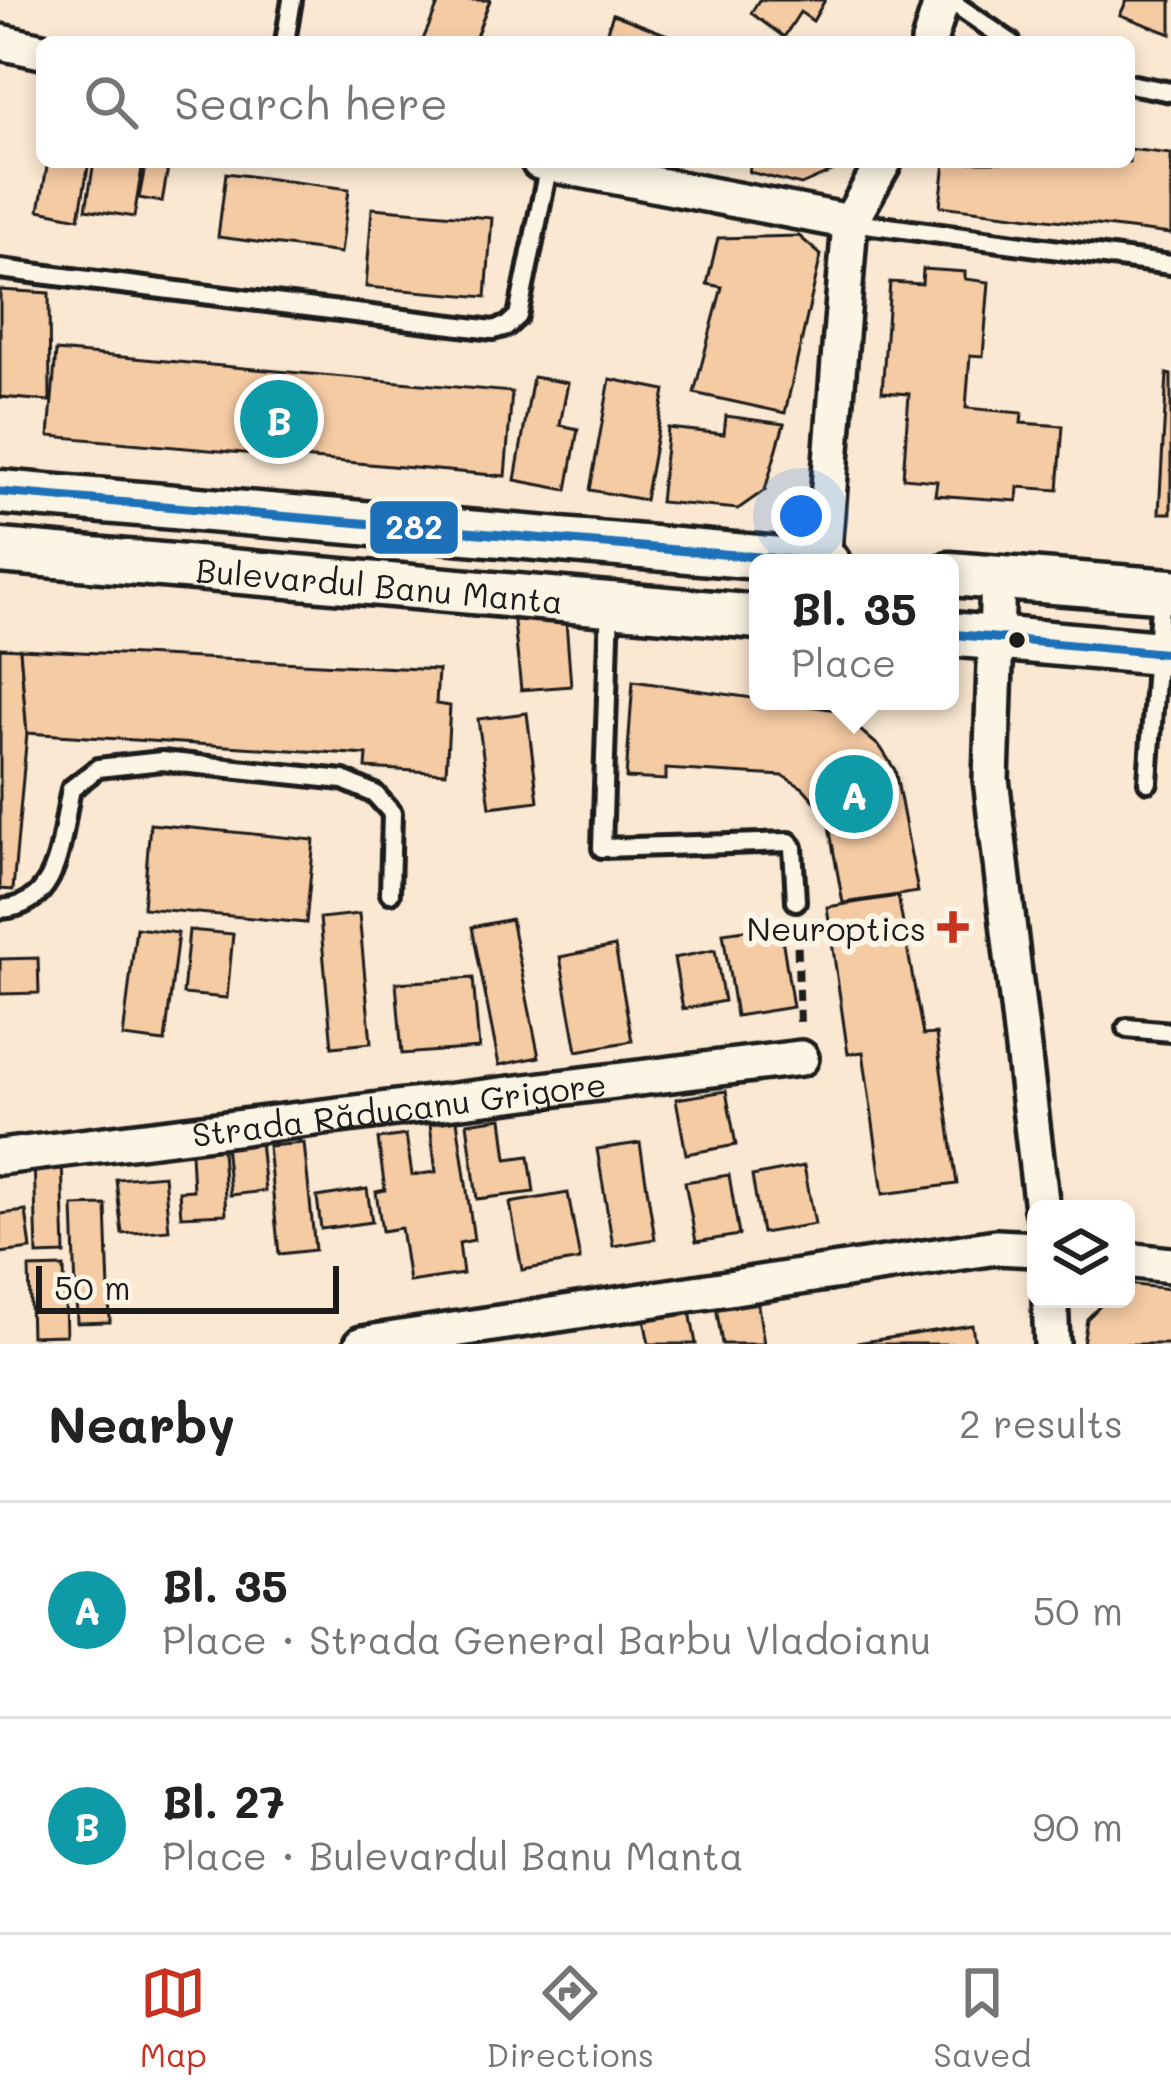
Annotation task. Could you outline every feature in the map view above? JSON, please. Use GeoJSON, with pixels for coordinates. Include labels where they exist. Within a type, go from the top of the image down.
{"type":"FeatureCollection","features":[{"type":"Feature","properties":{"kind":"street"},"geometry":{"type":"LineString","coordinates":[[931,36],[946,0]]}},
{"type":"Feature","properties":{"kind":"street"},"geometry":{"type":"LineString","coordinates":[[0,42],[36,50]]}},
{"type":"Feature","properties":{"kind":"street"},"geometry":{"type":"LineString","coordinates":[[570,168],[850,222]]}},
{"type":"Feature","properties":{"kind":"street"},"geometry":{"type":"LineString","coordinates":[[826,554],[850,222],[881,168]]}},
{"type":"Feature","properties":{"kind":"street","name":"Bulevardul Banu Manta"},"geometry":{"type":"LineString","coordinates":[[0,492],[749,556]]}},
{"type":"Feature","properties":{"kind":"street","name":"Bulevardul Banu Manta"},"geometry":{"type":"LineString","coordinates":[[0,550],[749,616]]}},
{"type":"Feature","properties":{"kind":"street"},"geometry":{"type":"LineString","coordinates":[[959,575],[1166,591]]}},
{"type":"Feature","properties":{"kind":"street"},"geometry":{"type":"LineString","coordinates":[[998,578],[992,779],[1041,1200]]}},
{"type":"Feature","properties":{"kind":"street"},"geometry":{"type":"LineString","coordinates":[[959,635],[1164,653]]}},
{"type":"Feature","properties":{"kind":"street","name":"Strada Răducanu Grigore"},"geometry":{"type":"LineString","coordinates":[[0,1157],[800,1058]]}},
{"type":"Feature","properties":{"kind":"street"},"geometry":{"type":"LineString","coordinates":[[362,1344],[996,1246],[1027,1248]]}},
{"type":"Feature","properties":{"kind":"street"},"geometry":{"type":"LineString","coordinates":[[1135,1261],[1171,1265]]}},
{"type":"Feature","properties":{"kind":"street"},"geometry":{"type":"LineString","coordinates":[[1050,1308],[1052,1344]]}},
{"type":"Feature","properties":{"kind":"lane"},"geometry":{"type":"LineString","coordinates":[[286,36],[292,0]]}},
{"type":"Feature","properties":{"kind":"lane"},"geometry":{"type":"LineString","coordinates":[[946,0],[1001,36]]}},
{"type":"Feature","properties":{"kind":"lane"},"geometry":{"type":"LineString","coordinates":[[1135,85],[1171,92]]}},
{"type":"Feature","properties":{"kind":"lane"},"geometry":{"type":"LineString","coordinates":[[0,269],[493,330],[518,316],[543,168]]}},
{"type":"Feature","properties":{"kind":"lane"},"geometry":{"type":"LineString","coordinates":[[850,222],[1171,265]]}},
{"type":"Feature","properties":{"kind":"lane"},"geometry":{"type":"LineString","coordinates":[[1148,782],[1164,653],[1166,591]]}},
{"type":"Feature","properties":{"kind":"lane"},"geometry":{"type":"LineString","coordinates":[[610,604],[602,848],[789,842],[796,901]]}},
{"type":"Feature","properties":{"kind":"lane"},"geometry":{"type":"LineString","coordinates":[[0,910],[22,908],[51,878],[71,789],[98,768],[162,761],[343,780],[375,794],[392,813],[390,893]]}},
{"type":"Feature","properties":{"kind":"lane"},"geometry":{"type":"LineString","coordinates":[[1127,1028],[1171,1032]]}},
{"type":"Feature","properties":{"kind":"path"},"geometry":{"type":"LineString","coordinates":[[796,901],[800,1058]]}},
{"type":"Feature","properties":{"kind":"building"},"geometry":{"type":"Polygon","coordinates":[[[440,0],[490,0],[476,36],[425,36],[440,0]]]}},
{"type":"Feature","properties":{"kind":"building"},"geometry":{"type":"Polygon","coordinates":[[[759,0],[825,0],[813,21],[800,12],[785,36],[751,13],[759,0]]]}},
{"type":"Feature","properties":{"kind":"building"},"geometry":{"type":"Polygon","coordinates":[[[1127,0],[1171,0],[1171,34],[1120,15],[1127,0]]]}},
{"type":"Feature","properties":{"kind":"building"},"geometry":{"type":"Polygon","coordinates":[[[613,14],[668,35],[668,36],[605,36],[613,14]]]}},
{"type":"Feature","properties":{"kind":"building"},"geometry":{"type":"Polygon","coordinates":[[[1135,150],[1171,154],[1171,234],[940,206],[944,168],[1135,168],[1135,150]]]}},
{"type":"Feature","properties":{"kind":"building"},"geometry":{"type":"Polygon","coordinates":[[[47,168],[88,168],[79,218],[39,210],[47,168]]]}},
{"type":"Feature","properties":{"kind":"building"},"geometry":{"type":"Polygon","coordinates":[[[93,168],[142,168],[134,217],[86,209],[93,168]]]}},
{"type":"Feature","properties":{"kind":"building"},"geometry":{"type":"Polygon","coordinates":[[[145,168],[168,168],[162,202],[139,198],[145,168]]]}},
{"type":"Feature","properties":{"kind":"building"},"geometry":{"type":"Polygon","coordinates":[[[750,168],[834,168],[801,185],[749,172],[750,168]]]}},
{"type":"Feature","properties":{"kind":"building"},"geometry":{"type":"Polygon","coordinates":[[[226,173],[349,189],[341,253],[218,237],[226,173]]]}},
{"type":"Feature","properties":{"kind":"building"},"geometry":{"type":"Polygon","coordinates":[[[372,208],[492,218],[486,297],[366,287],[372,208]]]}},
{"type":"Feature","properties":{"kind":"building"},"geometry":{"type":"Polygon","coordinates":[[[799,236],[821,255],[785,413],[694,393],[722,287],[707,284],[718,238],[799,236]]]}},
{"type":"Feature","properties":{"kind":"building"},"geometry":{"type":"Polygon","coordinates":[[[923,269],[965,272],[965,279],[989,282],[983,356],[970,355],[966,408],[1022,413],[1021,423],[1063,426],[1058,490],[1018,487],[1017,501],[935,495],[937,481],[903,478],[909,394],[882,392],[890,282],[922,284],[923,269]]]}},
{"type":"Feature","properties":{"kind":"building"},"geometry":{"type":"Polygon","coordinates":[[[0,290],[49,293],[50,401],[0,397],[0,290]]]}},
{"type":"Feature","properties":{"kind":"building"},"geometry":{"type":"Polygon","coordinates":[[[56,351],[512,392],[505,476],[49,436],[56,351]]]}},
{"type":"Feature","properties":{"kind":"building"},"geometry":{"type":"Polygon","coordinates":[[[1167,374],[1171,375],[1171,513],[1159,513],[1167,374]]]}},
{"type":"Feature","properties":{"kind":"building"},"geometry":{"type":"Polygon","coordinates":[[[533,377],[568,383],[560,425],[578,429],[567,490],[515,480],[533,377]]]}},
{"type":"Feature","properties":{"kind":"building"},"geometry":{"type":"Polygon","coordinates":[[[610,379],[665,390],[645,500],[590,490],[610,379]]]}},
{"type":"Feature","properties":{"kind":"building"},"geometry":{"type":"Polygon","coordinates":[[[726,416],[784,424],[765,490],[738,509],[660,502],[668,428],[724,434],[726,416]]]}},
{"type":"Feature","properties":{"kind":"building"},"geometry":{"type":"Polygon","coordinates":[[[565,608],[571,686],[521,690],[513,613],[565,608]]]}},
{"type":"Feature","properties":{"kind":"building"},"geometry":{"type":"Polygon","coordinates":[[[0,648],[20,649],[27,733],[13,890],[0,889],[0,648]]]}},
{"type":"Feature","properties":{"kind":"building"},"geometry":{"type":"Polygon","coordinates":[[[20,649],[438,670],[436,704],[450,706],[446,773],[366,768],[367,755],[27,733],[20,649]]]}},
{"type":"Feature","properties":{"kind":"building"},"geometry":{"type":"Polygon","coordinates":[[[633,681],[749,697],[749,710],[837,710],[881,748],[895,770],[918,892],[843,903],[827,815],[803,788],[783,776],[666,769],[666,780],[626,778],[633,681]]]}},
{"type":"Feature","properties":{"kind":"building"},"geometry":{"type":"Polygon","coordinates":[[[527,713],[538,801],[490,807],[478,719],[527,713]]]}},
{"type":"Feature","properties":{"kind":"building"},"geometry":{"type":"Polygon","coordinates":[[[150,824],[314,840],[306,923],[143,908],[150,824]]]}},
{"type":"Feature","properties":{"kind":"building"},"geometry":{"type":"Polygon","coordinates":[[[898,896],[923,1035],[936,1034],[957,1184],[883,1194],[863,1052],[848,1054],[827,907],[898,896]]]}},
{"type":"Feature","properties":{"kind":"building"},"geometry":{"type":"Polygon","coordinates":[[[359,914],[371,1043],[332,1047],[320,918],[359,914]]]}},
{"type":"Feature","properties":{"kind":"building"},"geometry":{"type":"Polygon","coordinates":[[[511,919],[539,1057],[499,1065],[472,927],[511,919]]]}},
{"type":"Feature","properties":{"kind":"building"},"geometry":{"type":"Polygon","coordinates":[[[780,925],[793,1007],[736,1016],[723,933],[780,925]]]}},
{"type":"Feature","properties":{"kind":"building"},"geometry":{"type":"Polygon","coordinates":[[[136,928],[178,933],[165,1042],[123,1037],[136,928]]]}},
{"type":"Feature","properties":{"kind":"building"},"geometry":{"type":"Polygon","coordinates":[[[189,930],[233,934],[227,998],[183,994],[189,930]]]}},
{"type":"Feature","properties":{"kind":"building"},"geometry":{"type":"Polygon","coordinates":[[[615,946],[632,1041],[577,1051],[560,957],[615,946]]]}},
{"type":"Feature","properties":{"kind":"building"},"geometry":{"type":"Polygon","coordinates":[[[715,950],[724,1001],[683,1009],[674,958],[715,950]]]}},
{"type":"Feature","properties":{"kind":"building"},"geometry":{"type":"Polygon","coordinates":[[[38,958],[39,993],[0,994],[0,959],[38,958]]]}},
{"type":"Feature","properties":{"kind":"building"},"geometry":{"type":"Polygon","coordinates":[[[473,978],[479,1048],[402,1054],[396,983],[473,978]]]}},
{"type":"Feature","properties":{"kind":"building"},"geometry":{"type":"Polygon","coordinates":[[[726,1091],[736,1145],[686,1154],[676,1099],[726,1091]]]}},
{"type":"Feature","properties":{"kind":"building"},"geometry":{"type":"Polygon","coordinates":[[[502,1118],[507,1159],[529,1156],[534,1192],[477,1199],[467,1123],[502,1118]]]}},
{"type":"Feature","properties":{"kind":"building"},"geometry":{"type":"Polygon","coordinates":[[[457,1120],[474,1240],[459,1243],[463,1274],[409,1282],[401,1228],[382,1231],[376,1192],[385,1190],[378,1139],[406,1135],[412,1175],[436,1172],[430,1124],[457,1120]]]}},
{"type":"Feature","properties":{"kind":"building"},"geometry":{"type":"Polygon","coordinates":[[[221,1133],[226,1214],[181,1216],[179,1191],[193,1190],[190,1135],[221,1133]]]}},
{"type":"Feature","properties":{"kind":"building"},"geometry":{"type":"Polygon","coordinates":[[[260,1141],[265,1191],[230,1195],[225,1144],[260,1141]]]}},
{"type":"Feature","properties":{"kind":"building"},"geometry":{"type":"Polygon","coordinates":[[[304,1143],[315,1250],[279,1254],[268,1146],[304,1143]]]}},
{"type":"Feature","properties":{"kind":"building"},"geometry":{"type":"Polygon","coordinates":[[[640,1143],[655,1239],[613,1246],[597,1149],[640,1143]]]}},
{"type":"Feature","properties":{"kind":"building"},"geometry":{"type":"Polygon","coordinates":[[[62,1158],[65,1254],[37,1255],[34,1159],[62,1158]]]}},
{"type":"Feature","properties":{"kind":"building"},"geometry":{"type":"Polygon","coordinates":[[[804,1166],[815,1224],[762,1233],[752,1176],[804,1166]]]}},
{"type":"Feature","properties":{"kind":"building"},"geometry":{"type":"Polygon","coordinates":[[[164,1175],[169,1230],[122,1234],[116,1179],[164,1175]]]}},
{"type":"Feature","properties":{"kind":"building"},"geometry":{"type":"Polygon","coordinates":[[[729,1175],[739,1235],[696,1242],[685,1182],[729,1175]]]}},
{"type":"Feature","properties":{"kind":"building"},"geometry":{"type":"Polygon","coordinates":[[[367,1189],[372,1222],[321,1229],[317,1197],[367,1189]]]}},
{"type":"Feature","properties":{"kind":"building"},"geometry":{"type":"Polygon","coordinates":[[[568,1193],[580,1260],[522,1270],[510,1203],[568,1193]]]}},
{"type":"Feature","properties":{"kind":"building"},"geometry":{"type":"Polygon","coordinates":[[[106,1205],[110,1322],[77,1323],[73,1206],[106,1205]]]}},
{"type":"Feature","properties":{"kind":"building"},"geometry":{"type":"Polygon","coordinates":[[[26,1211],[31,1249],[0,1253],[0,1214],[26,1211]]]}},
{"type":"Feature","properties":{"kind":"building"},"geometry":{"type":"Polygon","coordinates":[[[64,1267],[66,1335],[31,1336],[29,1268],[64,1267]]]}},
{"type":"Feature","properties":{"kind":"building"},"geometry":{"type":"Polygon","coordinates":[[[1135,1285],[1171,1289],[1171,1344],[1083,1344],[1087,1319],[1098,1308],[1135,1308],[1135,1285]]]}},
{"type":"Feature","properties":{"kind":"building"},"geometry":{"type":"Polygon","coordinates":[[[757,1299],[764,1344],[722,1344],[716,1306],[757,1299]]]}},
{"type":"Feature","properties":{"kind":"building"},"geometry":{"type":"Polygon","coordinates":[[[690,1311],[696,1344],[649,1344],[644,1319],[690,1311]]]}},
{"type":"Feature","properties":{"kind":"building"},"geometry":{"type":"Polygon","coordinates":[[[972,1325],[975,1344],[850,1344],[972,1325]]]}},
{"type":"Feature","properties":{"kind":"transit line","name":"282"},"geometry":{"type":"LineString","coordinates":[[0,492],[749,556]]}},
{"type":"Feature","properties":{"kind":"transit line","name":"282"},"geometry":{"type":"LineString","coordinates":[[959,635],[1171,654]]}},
{"type":"Feature","properties":{"kind":"place","name":"Bl. 27"},"geometry":{"type":"Point","coordinates":[279,419]}},
{"type":"Feature","properties":{"kind":"place","name":"Bl. 35"},"geometry":{"type":"Point","coordinates":[854,794]}},
{"type":"Feature","properties":{"kind":"place","name":"Neuroptics"},"geometry":{"type":"Point","coordinates":[953,927]}}]}
